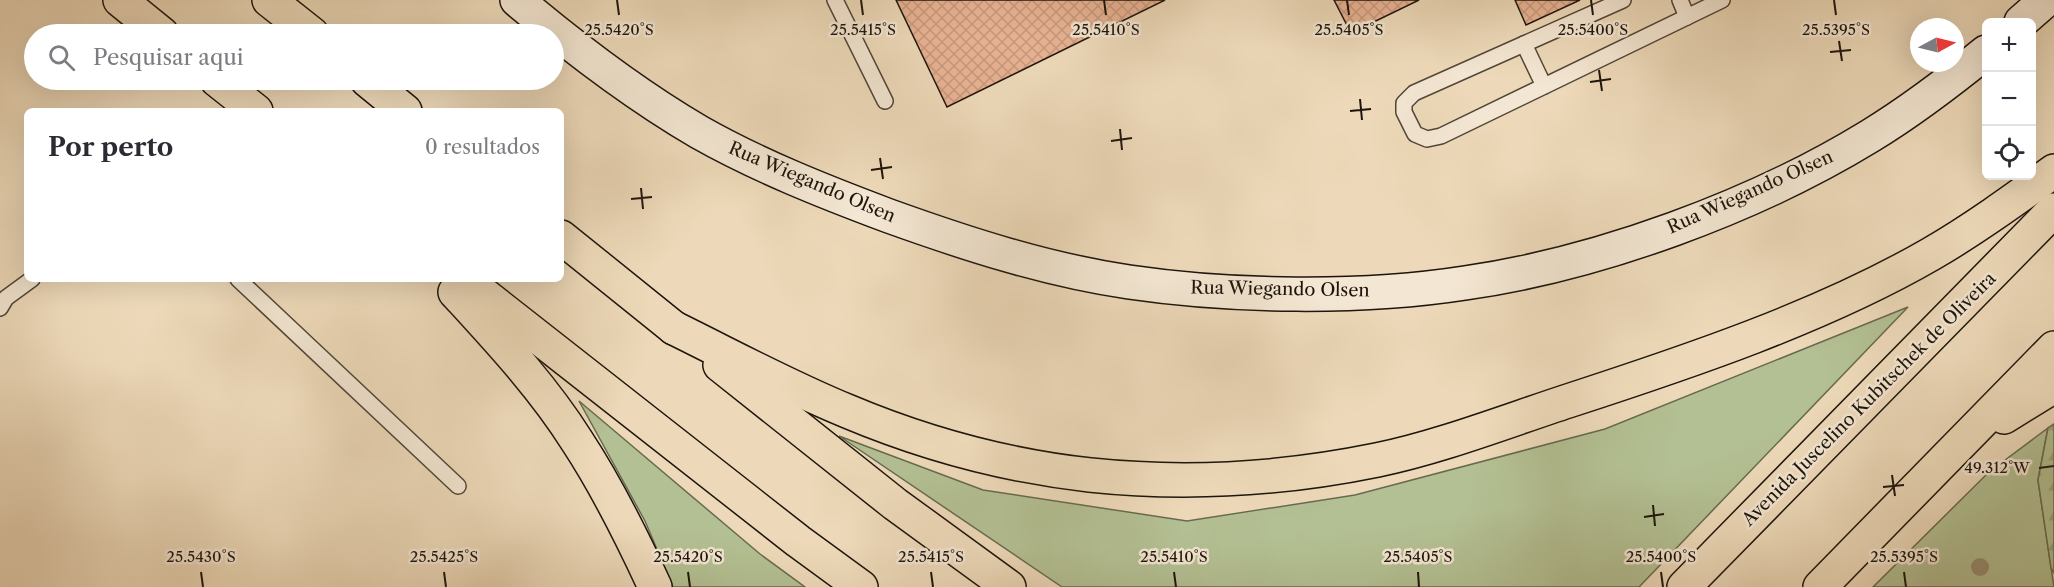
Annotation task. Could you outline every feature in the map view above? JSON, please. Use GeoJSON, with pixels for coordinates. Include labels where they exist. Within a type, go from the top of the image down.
{"type":"FeatureCollection","features":[{"type":"Feature","properties":{"kind":"highway"},"geometry":{"type":"LineString","coordinates":[[120,0],[150,24]]}},
{"type":"Feature","properties":{"kind":"highway"},"geometry":{"type":"LineString","coordinates":[[269,0],[299,24]]}},
{"type":"Feature","properties":{"kind":"highway"},"geometry":{"type":"LineString","coordinates":[[230,90],[252,108]]}},
{"type":"Feature","properties":{"kind":"highway"},"geometry":{"type":"LineString","coordinates":[[379,90],[401,108]]}},
{"type":"Feature","properties":{"kind":"highway"},"geometry":{"type":"LineString","coordinates":[[674,328],[847,411],[925,439],[1007,460],[1090,475],[1185,479],[1282,476],[1403,453],[1623,383],[1749,336],[1841,299],[1931,254],[2054,171]]}},
{"type":"Feature","properties":{"kind":"highway","name":"Avenida Juscelino Kubitschek de Oliveira"},"geometry":{"type":"LineString","coordinates":[[1684,587],[2054,210]]}},
{"type":"Feature","properties":{"kind":"highway"},"geometry":{"type":"LineString","coordinates":[[564,239],[895,504],[1009,587]]}},
{"type":"Feature","properties":{"kind":"highway"},"geometry":{"type":"LineString","coordinates":[[447,282],[521,365],[577,440],[624,519],[655,587]]}},
{"type":"Feature","properties":{"kind":"highway"},"geometry":{"type":"LineString","coordinates":[[468,282],[789,534],[861,587]]}},
{"type":"Feature","properties":{"kind":"highway"},"geometry":{"type":"LineString","coordinates":[[1820,587],[2054,348]]}},
{"type":"Feature","properties":{"kind":"highway"},"geometry":{"type":"LineString","coordinates":[[1955,449],[2054,386]]}},
{"type":"Feature","properties":{"kind":"main road","name":"Rua Wiegando Olsen"},"geometry":{"type":"LineString","coordinates":[[517,0],[548,24]]}},
{"type":"Feature","properties":{"kind":"main road"},"geometry":{"type":"LineString","coordinates":[[2026,18],[2046,0]]}},
{"type":"Feature","properties":{"kind":"main road","name":"Rua Wiegando Olsen"},"geometry":{"type":"LineString","coordinates":[[564,37],[627,86],[699,132],[765,165],[853,202],[946,236],[1059,269],[1139,283],[1257,292],[1334,292],[1463,284],[1534,270],[1626,244],[1711,213],[1795,176],[1837,154],[1868,137],[1936,92],[1982,55]]}},
{"type":"Feature","properties":{"kind":"lane"},"geometry":{"type":"LineString","coordinates":[[835,0],[885,101]]}},
{"type":"Feature","properties":{"kind":"lane"},"geometry":{"type":"LineString","coordinates":[[1623,0],[1414,93],[1404,103],[1404,112],[1416,135],[1427,139],[1441,136],[1722,0]]}},
{"type":"Feature","properties":{"kind":"lane"},"geometry":{"type":"LineString","coordinates":[[1680,0],[1687,17]]}},
{"type":"Feature","properties":{"kind":"lane"},"geometry":{"type":"LineString","coordinates":[[1524,44],[1544,86]]}},
{"type":"Feature","properties":{"kind":"lane"},"geometry":{"type":"LineString","coordinates":[[0,308],[6,298],[28,282]]}},
{"type":"Feature","properties":{"kind":"lane"},"geometry":{"type":"LineString","coordinates":[[241,282],[458,486]]}},
{"type":"Feature","properties":{"kind":"green space"},"geometry":{"type":"Polygon","coordinates":[[[1908,307],[1639,587],[1062,587],[839,436],[983,490],[1187,521],[1355,495],[1605,429],[1908,307]]]}},
{"type":"Feature","properties":{"kind":"green space"},"geometry":{"type":"Polygon","coordinates":[[[579,401],[760,554],[805,587],[673,587],[645,521],[579,401]]]}},
{"type":"Feature","properties":{"kind":"green space"},"geometry":{"type":"Polygon","coordinates":[[[2054,424],[2054,573],[2051,568],[2038,480],[2048,428],[2054,424]]]}},
{"type":"Feature","properties":{"kind":"green space"},"geometry":{"type":"Polygon","coordinates":[[[2048,428],[2038,480],[2054,587],[1873,587],[1989,472],[2048,428]]]}},
{"type":"Feature","properties":{"kind":"building"},"geometry":{"type":"Polygon","coordinates":[[[896,0],[1165,0],[947,107],[896,0]]]}},
{"type":"Feature","properties":{"kind":"building"},"geometry":{"type":"Polygon","coordinates":[[[1334,0],[1419,0],[1351,33],[1334,0]]]}},
{"type":"Feature","properties":{"kind":"building"},"geometry":{"type":"Polygon","coordinates":[[[1515,0],[1580,0],[1526,25],[1515,0]]]}}]}
